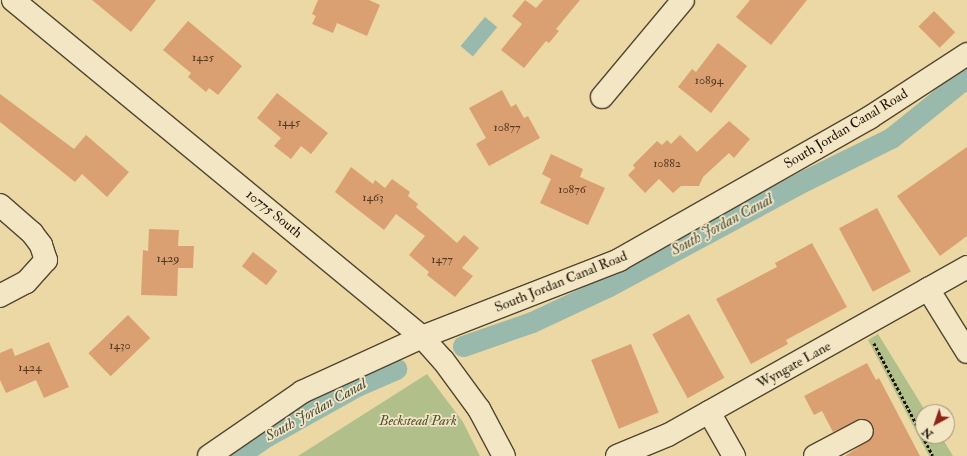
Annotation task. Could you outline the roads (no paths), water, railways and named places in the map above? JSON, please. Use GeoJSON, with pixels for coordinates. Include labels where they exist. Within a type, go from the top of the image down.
{"type":"FeatureCollection","features":[{"type":"Feature","properties":{"kind":"street","name":"10775 South"},"geometry":{"type":"LineString","coordinates":[[13,0],[394,311],[422,337],[443,360],[479,409],[504,456]]}},
{"type":"Feature","properties":{"kind":"street"},"geometry":{"type":"LineString","coordinates":[[602,96],[683,0]]}},
{"type":"Feature","properties":{"kind":"street","name":"South Jordan Canal Road"},"geometry":{"type":"LineString","coordinates":[[209,456],[302,392],[422,337],[619,260],[870,118],[967,54]]}},
{"type":"Feature","properties":{"kind":"street"},"geometry":{"type":"LineString","coordinates":[[0,205],[32,233],[41,245],[46,260],[26,282],[0,296]]}},
{"type":"Feature","properties":{"kind":"street","name":"Wyngate Lane"},"geometry":{"type":"LineString","coordinates":[[617,456],[668,435],[967,267]]}},
{"type":"Feature","properties":{"kind":"street"},"geometry":{"type":"LineString","coordinates":[[928,289],[967,352]]}},
{"type":"Feature","properties":{"kind":"street"},"geometry":{"type":"LineString","coordinates":[[709,412],[734,456]]}},
{"type":"Feature","properties":{"kind":"street"},"geometry":{"type":"LineString","coordinates":[[815,456],[862,431]]}},
{"type":"Feature","properties":{"kind":"waterway","name":"South Jordan Canal"},"geometry":{"type":"LineString","coordinates":[[463,346],[532,322],[609,286],[806,180],[891,138],[967,77]]}},
{"type":"Feature","properties":{"kind":"waterway","name":"South Jordan Canal"},"geometry":{"type":"LineString","coordinates":[[238,456],[267,436],[357,386],[396,369]]}},
{"type":"Feature","properties":{"kind":"park label","name":"Beckstead Park"},"geometry":{"type":"Point","coordinates":[418,421]}}]}
